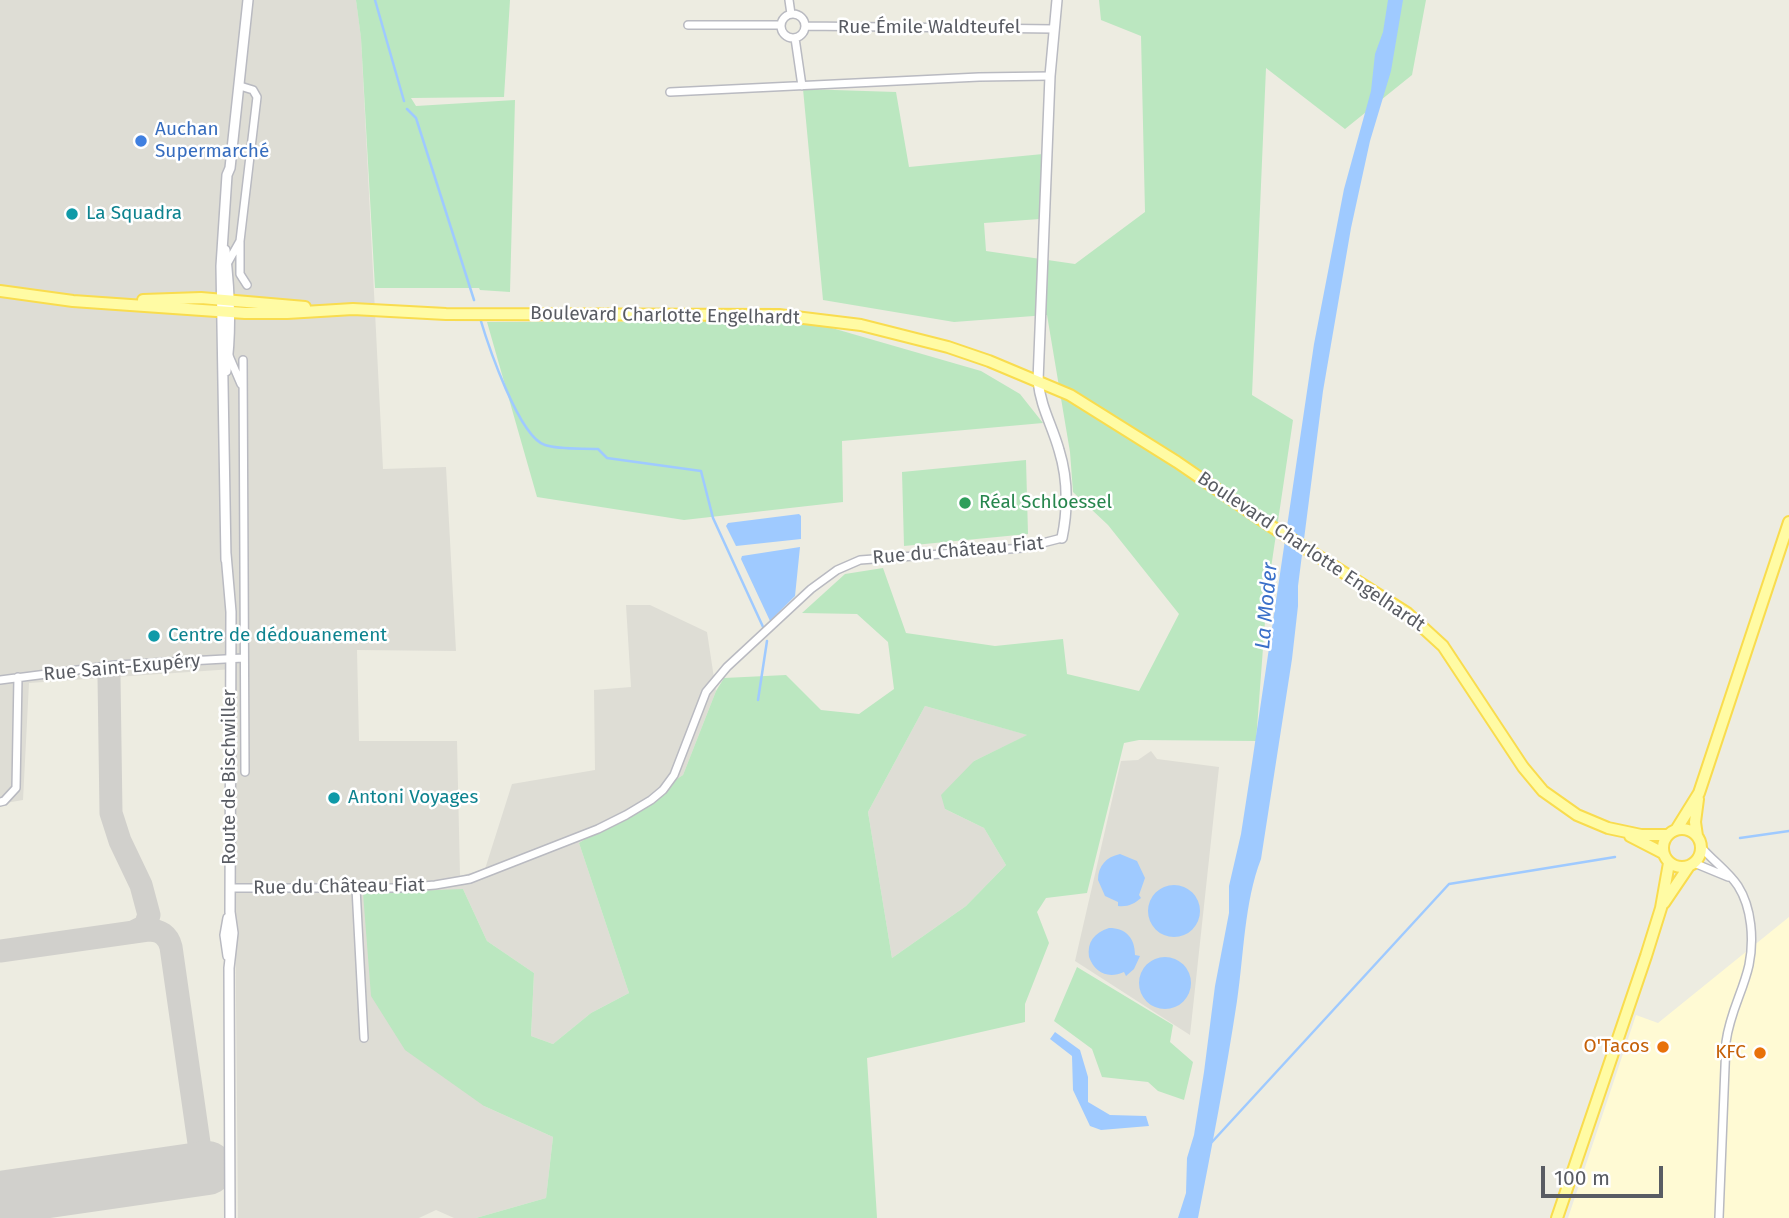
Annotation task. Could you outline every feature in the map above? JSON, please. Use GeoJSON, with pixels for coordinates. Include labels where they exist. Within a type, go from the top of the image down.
{"type":"FeatureCollection","features":[{"type":"Feature","properties":{"kind":"main road","name":"Boulevard Charlotte Engelhardt"},"geometry":{"type":"LineString","coordinates":[[0,291],[106,304],[225,305],[446,314],[779,315],[830,320],[888,331],[958,351],[1038,380],[1096,405],[1118,419],[1130,432],[1266,523],[1407,613],[1433,635],[1453,660],[1523,767],[1543,791],[1577,815],[1621,832],[1666,858]]}},
{"type":"Feature","properties":{"kind":"main road"},"geometry":{"type":"LineString","coordinates":[[1661,908],[1692,865],[1699,842],[1695,822],[1699,793],[1789,522]]}},
{"type":"Feature","properties":{"kind":"main road"},"geometry":{"type":"LineString","coordinates":[[1557,1218],[1661,908],[1666,858],[1663,846],[1699,793]]}},
{"type":"Feature","properties":{"kind":"main road"},"geometry":{"type":"LineString","coordinates":[[1672,833],[1688,830],[1699,842]]}},
{"type":"Feature","properties":{"kind":"main road","name":"Boulevard Charlotte Engelhardt"},"geometry":{"type":"LineString","coordinates":[[1621,832],[1641,835],[1672,833]]}},
{"type":"Feature","properties":{"kind":"main road"},"geometry":{"type":"LineString","coordinates":[[1666,858],[1679,867],[1692,865]]}},
{"type":"Feature","properties":{"kind":"street","name":"Route de Bischwiller"},"geometry":{"type":"LineString","coordinates":[[224,386],[229,355],[222,224],[242,66],[247,46],[248,0]]}},
{"type":"Feature","properties":{"kind":"street"},"geometry":{"type":"LineString","coordinates":[[789,0],[791,14]]}},
{"type":"Feature","properties":{"kind":"street","name":"Rue du Château Fiat"},"geometry":{"type":"LineString","coordinates":[[230,888],[435,885],[470,879],[598,829],[651,800],[663,790],[674,775],[706,692],[727,667],[811,589],[849,564],[860,560],[911,555],[1023,548],[1062,538],[1066,489],[1059,450],[1040,401],[1038,380],[1050,76],[1057,0]]}},
{"type":"Feature","properties":{"kind":"street"},"geometry":{"type":"LineString","coordinates":[[791,14],[802,18],[805,26],[801,35],[794,38],[784,35],[780,25],[784,18],[791,14]]}},
{"type":"Feature","properties":{"kind":"street"},"geometry":{"type":"LineString","coordinates":[[688,25],[780,25]]}},
{"type":"Feature","properties":{"kind":"street","name":"Rue Émile Waldteufel"},"geometry":{"type":"LineString","coordinates":[[805,26],[1054,29]]}},
{"type":"Feature","properties":{"kind":"street"},"geometry":{"type":"LineString","coordinates":[[794,38],[802,86]]}},
{"type":"Feature","properties":{"kind":"street"},"geometry":{"type":"LineString","coordinates":[[670,92],[1050,76]]}},
{"type":"Feature","properties":{"kind":"street"},"geometry":{"type":"LineString","coordinates":[[240,86],[253,90],[257,97],[240,241],[240,274],[247,285]]}},
{"type":"Feature","properties":{"kind":"street","name":"Route de Bischwiller"},"geometry":{"type":"LineString","coordinates":[[230,168],[232,173],[225,237],[227,264],[224,386],[225,612],[230,659],[230,912],[225,935],[229,968],[230,1218]]}},
{"type":"Feature","properties":{"kind":"street"},"geometry":{"type":"LineString","coordinates":[[227,264],[240,241]]}},
{"type":"Feature","properties":{"kind":"street"},"geometry":{"type":"LineString","coordinates":[[229,355],[243,388]]}},
{"type":"Feature","properties":{"kind":"street"},"geometry":{"type":"LineString","coordinates":[[243,360],[244,772]]}},
{"type":"Feature","properties":{"kind":"street","name":"Rue Saint-Exupéry"},"geometry":{"type":"LineString","coordinates":[[0,680],[116,665],[243,658]]}},
{"type":"Feature","properties":{"kind":"street"},"geometry":{"type":"LineString","coordinates":[[0,802],[16,788],[18,677]]}},
{"type":"Feature","properties":{"kind":"street"},"geometry":{"type":"LineString","coordinates":[[1699,842],[1740,889],[1748,909],[1752,938],[1749,965],[1729,1021],[1726,1042],[1719,1218]]}},
{"type":"Feature","properties":{"kind":"street"},"geometry":{"type":"LineString","coordinates":[[1692,865],[1734,881]]}},
{"type":"Feature","properties":{"kind":"street"},"geometry":{"type":"LineString","coordinates":[[356,888],[364,1038]]}},
{"type":"Feature","properties":{"kind":"shaded area"},"geometry":{"type":"Polygon","coordinates":[[[0,0],[356,0],[361,37],[383,469],[446,467],[456,651],[357,650],[359,741],[457,741],[460,876],[485,869],[512,784],[595,770],[594,690],[631,687],[626,605],[650,605],[707,632],[716,691],[683,775],[579,843],[629,993],[591,1013],[553,1044],[531,1036],[534,973],[487,941],[463,889],[484,1106],[553,1137],[546,1198],[476,1218],[454,1218],[436,1210],[419,1218],[238,1218],[233,669],[29,683],[23,800],[0,804],[0,0]]]}},
{"type":"Feature","properties":{"kind":"shaded area"},"geometry":{"type":"Polygon","coordinates":[[[925,706],[1028,735],[974,761],[945,809],[984,828],[1006,865],[966,906],[892,958],[868,812],[925,706]]]}},
{"type":"Feature","properties":{"kind":"shaded area"},"geometry":{"type":"Polygon","coordinates":[[[1151,751],[1157,759],[1219,767],[1190,1035],[1075,961],[1121,761],[1138,760],[1151,751]]]}},
{"type":"Feature","properties":{"kind":"shaded area"},"geometry":{"type":"Polygon","coordinates":[[[1789,917],[1789,1218],[1568,1218],[1636,1015],[1658,1023],[1789,917]]]}},
{"type":"Feature","properties":{"kind":"green space"},"geometry":{"type":"Polygon","coordinates":[[[356,0],[510,0],[504,97],[411,98],[416,106],[515,100],[510,292],[479,288],[375,288],[361,38],[356,0]]]}},
{"type":"Feature","properties":{"kind":"green space"},"geometry":{"type":"Polygon","coordinates":[[[1099,0],[1426,0],[1412,75],[1345,129],[1266,68],[1252,395],[1293,420],[1267,595],[1256,741],[1139,740],[1124,743],[1087,893],[1046,898],[1037,912],[1049,943],[1025,1004],[1025,1022],[867,1058],[877,1218],[476,1218],[546,1198],[553,1137],[484,1106],[405,1050],[371,996],[363,893],[463,889],[487,941],[534,973],[531,1036],[553,1044],[591,1013],[629,993],[579,843],[683,775],[716,691],[724,678],[786,675],[821,710],[859,714],[894,689],[888,642],[857,614],[802,613],[845,574],[883,568],[906,633],[995,646],[1063,639],[1067,674],[1139,691],[1179,614],[1108,525],[1073,492],[1070,452],[1047,315],[954,322],[823,300],[803,89],[896,92],[909,167],[1043,154],[1040,219],[984,223],[986,251],[1075,264],[1145,212],[1141,36],[1101,20],[1099,0]],[[925,706],[868,812],[892,958],[966,906],[1006,865],[984,828],[945,809],[941,795],[974,761],[1027,735],[925,706]]]}},
{"type":"Feature","properties":{"kind":"green space"},"geometry":{"type":"Polygon","coordinates":[[[752,321],[825,326],[981,371],[1020,394],[1043,423],[842,441],[843,502],[684,520],[537,497],[487,322],[752,321]]]}},
{"type":"Feature","properties":{"kind":"green space","name":"Réal Schloessel"},"geometry":{"type":"Polygon","coordinates":[[[1026,460],[1028,534],[904,546],[902,472],[1026,460]]]}},
{"type":"Feature","properties":{"kind":"green space"},"geometry":{"type":"Polygon","coordinates":[[[1077,967],[1173,1025],[1170,1042],[1193,1062],[1184,1100],[1158,1091],[1148,1082],[1102,1077],[1092,1049],[1054,1021],[1077,967]]]}},
{"type":"Feature","properties":{"kind":"water"},"geometry":{"type":"Polygon","coordinates":[[[1388,0],[1403,0],[1391,71],[1370,141],[1351,228],[1323,391],[1298,586],[1292,659],[1261,859],[1248,911],[1228,1056],[1198,1218],[1178,1218],[1186,1193],[1187,1158],[1194,1135],[1215,986],[1229,913],[1229,886],[1241,834],[1314,344],[1344,189],[1371,91],[1375,54],[1383,32],[1388,0]]]}},
{"type":"Feature","properties":{"kind":"water"},"geometry":{"type":"Polygon","coordinates":[[[799,514],[801,539],[736,546],[726,526],[728,523],[799,514]]]}},
{"type":"Feature","properties":{"kind":"water"},"geometry":{"type":"Polygon","coordinates":[[[800,547],[795,596],[770,621],[741,559],[742,556],[800,547]]]}},
{"type":"Feature","properties":{"kind":"water"},"geometry":{"type":"Polygon","coordinates":[[[1120,854],[1137,861],[1145,878],[1139,895],[1141,898],[1125,906],[1118,906],[1118,902],[1105,896],[1098,880],[1099,870],[1104,863],[1120,854]]]}},
{"type":"Feature","properties":{"kind":"water"},"geometry":{"type":"Polygon","coordinates":[[[1174,885],[1184,887],[1192,893],[1198,901],[1198,921],[1192,929],[1184,935],[1174,937],[1164,935],[1156,929],[1150,921],[1148,911],[1150,901],[1156,893],[1164,887],[1174,885]]]}},
{"type":"Feature","properties":{"kind":"water"},"geometry":{"type":"Polygon","coordinates":[[[1109,928],[1125,932],[1131,939],[1135,955],[1140,956],[1134,969],[1126,976],[1124,972],[1107,975],[1098,971],[1089,957],[1089,947],[1093,939],[1109,928]]]}},
{"type":"Feature","properties":{"kind":"water"},"geometry":{"type":"Polygon","coordinates":[[[1165,957],[1175,959],[1183,965],[1189,973],[1189,993],[1183,1001],[1175,1007],[1165,1009],[1155,1007],[1147,1001],[1141,993],[1139,983],[1141,973],[1147,965],[1155,959],[1165,957]]]}},
{"type":"Feature","properties":{"kind":"water"},"geometry":{"type":"Polygon","coordinates":[[[1055,1032],[1080,1050],[1088,1077],[1088,1102],[1110,1115],[1146,1116],[1149,1126],[1101,1130],[1090,1126],[1073,1090],[1072,1056],[1050,1039],[1055,1032]]]}},
{"type":"Feature","properties":{"kind":"waterway"},"geometry":{"type":"LineString","coordinates":[[375,0],[404,101]]}},
{"type":"Feature","properties":{"kind":"waterway"},"geometry":{"type":"LineString","coordinates":[[407,109],[416,118],[474,300]]}},
{"type":"Feature","properties":{"kind":"waterway"},"geometry":{"type":"LineString","coordinates":[[480,318],[515,408],[525,426],[545,445],[598,449],[607,458],[701,471],[713,518],[764,629]]}},
{"type":"Feature","properties":{"kind":"waterway"},"geometry":{"type":"LineString","coordinates":[[758,700],[767,641]]}},
{"type":"Feature","properties":{"kind":"waterway"},"geometry":{"type":"LineString","coordinates":[[1740,838],[1789,831]]}},
{"type":"Feature","properties":{"kind":"waterway"},"geometry":{"type":"LineString","coordinates":[[1212,1142],[1449,884],[1615,857]]}},
{"type":"Feature","properties":{"kind":"taxiway"},"geometry":{"type":"LineString","coordinates":[[109,677],[111,813],[120,841],[141,885],[149,915],[145,926],[133,932]]}},
{"type":"Feature","properties":{"kind":"taxiway"},"geometry":{"type":"LineString","coordinates":[[0,951],[148,930],[166,936],[171,947],[201,1157],[197,1164],[186,1171]]}},
{"type":"Feature","properties":{"kind":"runway"},"geometry":{"type":"LineString","coordinates":[[0,1198],[207,1168]]}},
{"type":"Feature","properties":{"kind":"place","name":"Auchan Supermarché"},"geometry":{"type":"Point","coordinates":[141,141]}},
{"type":"Feature","properties":{"kind":"place","name":"La Squadra"},"geometry":{"type":"Point","coordinates":[72,214]}},
{"type":"Feature","properties":{"kind":"place","name":"Réal Schloessel"},"geometry":{"type":"Point","coordinates":[965,503]}},
{"type":"Feature","properties":{"kind":"place","name":"Centre de dédouanement"},"geometry":{"type":"Point","coordinates":[154,636]}},
{"type":"Feature","properties":{"kind":"place","name":"Antoni Voyages"},"geometry":{"type":"Point","coordinates":[334,798]}},
{"type":"Feature","properties":{"kind":"place","name":"O'Tacos"},"geometry":{"type":"Point","coordinates":[1663,1047]}},
{"type":"Feature","properties":{"kind":"place","name":"KFC"},"geometry":{"type":"Point","coordinates":[1760,1053]}},
{"type":"Feature","properties":{"kind":"water label","name":"La Moder"},"geometry":{"type":"Point","coordinates":[1267,606]}}]}
